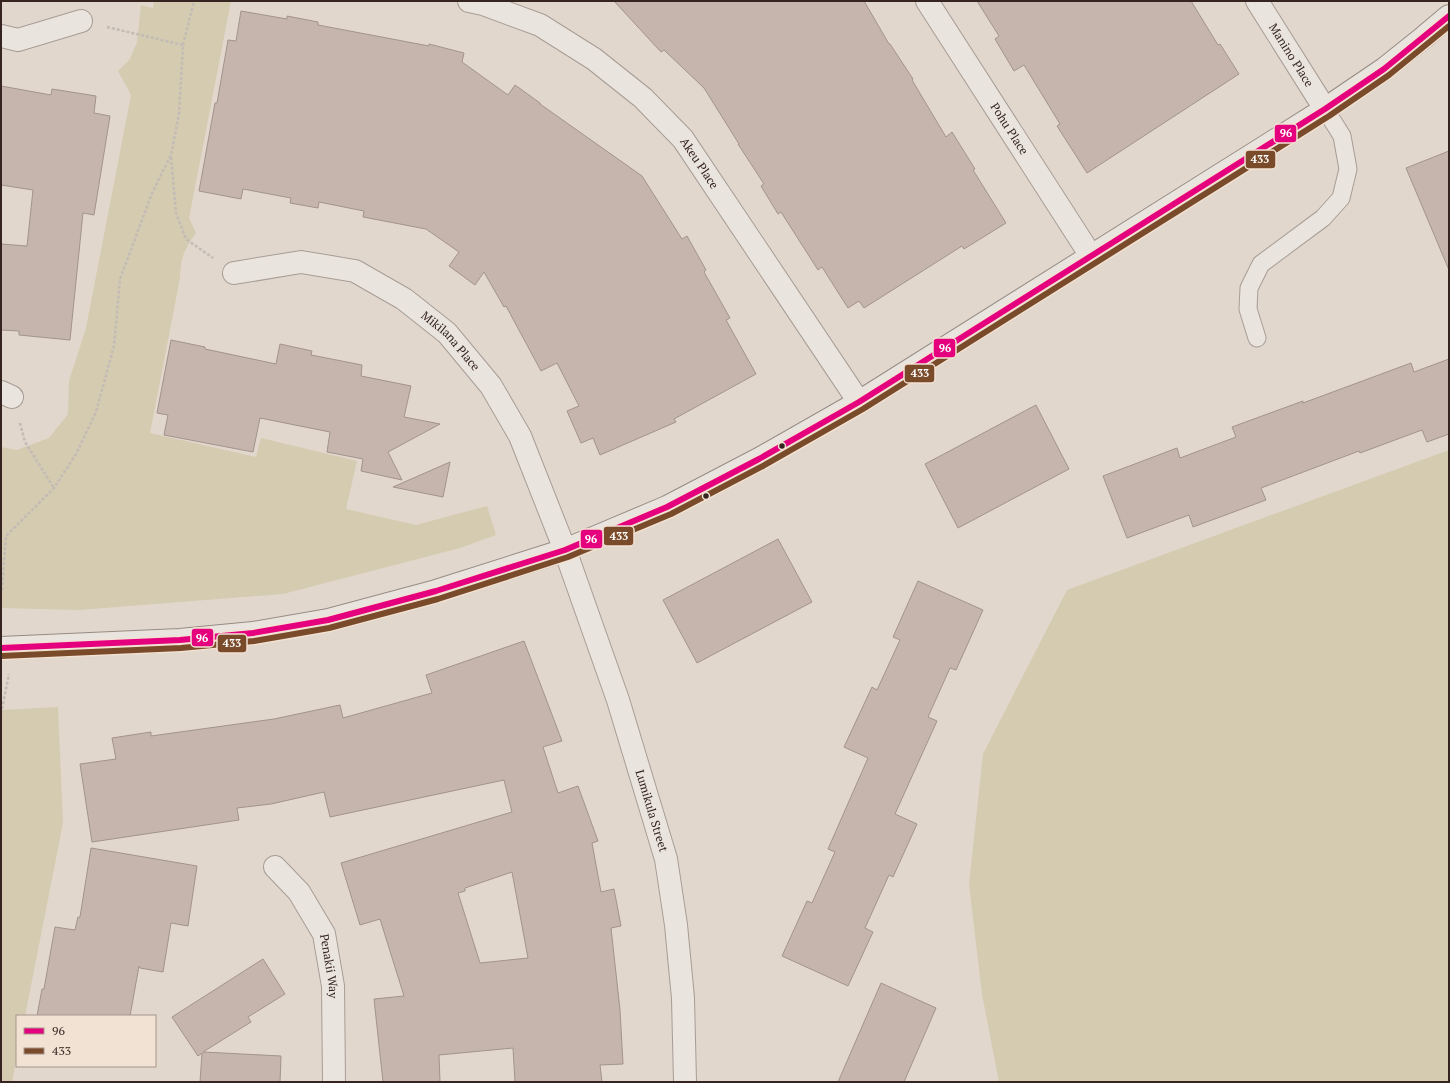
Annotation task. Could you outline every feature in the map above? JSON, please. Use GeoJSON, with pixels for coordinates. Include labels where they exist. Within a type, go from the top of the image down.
{"type":"FeatureCollection","features":[{"type":"Feature","properties":{"kind":"street","name":"Akeu Place"},"geometry":{"type":"LineString","coordinates":[[469,1],[484,4],[540,25],[594,59],[643,98],[683,139],[859,402]]}},
{"type":"Feature","properties":{"kind":"street","name":"Pohu Place"},"geometry":{"type":"LineString","coordinates":[[927,1],[1091,256]]}},
{"type":"Feature","properties":{"kind":"street","name":"Manino Place"},"geometry":{"type":"LineString","coordinates":[[1257,1],[1325,109]]}},
{"type":"Feature","properties":{"kind":"street"},"geometry":{"type":"LineString","coordinates":[[8,648],[180,640],[253,633],[328,620],[436,592],[565,550],[667,507],[758,459],[859,402],[1325,109],[1384,69],[1449,16]]}},
{"type":"Feature","properties":{"kind":"street"},"geometry":{"type":"LineString","coordinates":[[1,36],[18,40],[81,21]]}},
{"type":"Feature","properties":{"kind":"street","name":"Mikilana Place"},"geometry":{"type":"LineString","coordinates":[[234,273],[301,262],[355,271],[404,299],[447,333],[491,386],[520,436],[565,550]]}},
{"type":"Feature","properties":{"kind":"street","name":"Lumikula Street"},"geometry":{"type":"LineString","coordinates":[[565,550],[618,700],[666,859],[676,925],[683,998],[685,1082]]}},
{"type":"Feature","properties":{"kind":"street","name":"Penakii Way"},"geometry":{"type":"LineString","coordinates":[[275,867],[299,892],[324,934],[333,986],[334,1082]]}},
{"type":"Feature","properties":{"kind":"lane"},"geometry":{"type":"LineString","coordinates":[[1257,338],[1248,309],[1250,288],[1261,264],[1323,218],[1341,198],[1348,169],[1346,155],[1342,136],[1325,109]]}},
{"type":"Feature","properties":{"kind":"path"},"geometry":{"type":"LineString","coordinates":[[2,590],[6,536],[54,488],[76,454],[96,412],[114,346],[120,279],[152,193],[171,155],[179,114],[183,45],[194,1]]}},
{"type":"Feature","properties":{"kind":"path"},"geometry":{"type":"LineString","coordinates":[[81,21],[183,45]]}},
{"type":"Feature","properties":{"kind":"path"},"geometry":{"type":"LineString","coordinates":[[171,155],[176,212],[186,239],[234,273]]}},
{"type":"Feature","properties":{"kind":"path"},"geometry":{"type":"LineString","coordinates":[[6,395],[25,442],[54,488]]}},
{"type":"Feature","properties":{"kind":"path"},"geometry":{"type":"LineString","coordinates":[[1,714],[8,648]]}},
{"type":"Feature","properties":{"kind":"shaded area"},"geometry":{"type":"Polygon","coordinates":[[[154,1],[231,1],[189,218],[196,233],[186,249],[182,259],[180,278],[150,433],[256,457],[261,438],[357,461],[346,509],[416,525],[487,506],[496,535],[460,548],[283,594],[79,610],[1,608],[1,447],[17,450],[49,438],[68,414],[69,381],[86,328],[131,95],[118,71],[130,59],[137,42],[141,5],[153,8],[154,1]]]}},
{"type":"Feature","properties":{"kind":"shaded area"},"geometry":{"type":"Polygon","coordinates":[[[1449,450],[1449,1082],[999,1082],[982,994],[969,884],[983,754],[1067,590],[1449,450]]]}},
{"type":"Feature","properties":{"kind":"shaded area"},"geometry":{"type":"Polygon","coordinates":[[[58,707],[63,823],[25,1015],[16,1015],[16,1061],[12,1082],[1,1082],[1,710],[58,707]]]}},
{"type":"Feature","properties":{"kind":"building"},"geometry":{"type":"Polygon","coordinates":[[[614,1],[864,1],[889,44],[913,79],[912,80],[946,137],[952,132],[975,169],[973,170],[1006,223],[964,249],[962,246],[864,308],[859,301],[848,308],[822,267],[818,270],[781,212],[778,214],[761,186],[764,184],[704,88],[664,50],[661,52],[614,1]]]}},
{"type":"Feature","properties":{"kind":"building"},"geometry":{"type":"Polygon","coordinates":[[[977,1],[1191,1],[1218,45],[1220,44],[1239,74],[1087,173],[1057,126],[1060,124],[1024,65],[1014,71],[995,39],[999,36],[977,1]]]}},
{"type":"Feature","properties":{"kind":"building"},"geometry":{"type":"Polygon","coordinates":[[[241,11],[287,19],[287,16],[318,22],[318,25],[429,46],[429,44],[464,53],[462,62],[508,95],[515,85],[642,176],[682,239],[687,236],[706,270],[704,272],[730,318],[726,320],[756,374],[674,419],[676,422],[600,455],[593,438],[581,443],[567,411],[579,406],[557,363],[541,371],[506,306],[504,307],[484,272],[475,285],[449,266],[459,252],[426,229],[363,217],[364,211],[319,202],[318,208],[290,203],[291,198],[243,189],[241,199],[199,191],[228,40],[236,41],[241,11]]]}},
{"type":"Feature","properties":{"kind":"building"},"geometry":{"type":"Polygon","coordinates":[[[1,86],[51,95],[52,89],[96,96],[94,113],[110,116],[94,215],[83,213],[70,340],[19,335],[19,331],[1,330],[1,244],[27,246],[33,190],[1,185],[1,86]]]}},
{"type":"Feature","properties":{"kind":"building"},"geometry":{"type":"Polygon","coordinates":[[[1449,151],[1449,270],[1406,168],[1449,151]]]}},
{"type":"Feature","properties":{"kind":"building"},"geometry":{"type":"Polygon","coordinates":[[[171,340],[276,364],[280,344],[312,351],[311,355],[362,365],[361,376],[411,386],[404,417],[440,424],[388,452],[402,480],[361,471],[363,459],[327,452],[330,432],[260,418],[253,452],[164,435],[168,415],[157,413],[171,340]]]}},
{"type":"Feature","properties":{"kind":"building"},"geometry":{"type":"Polygon","coordinates":[[[1449,359],[1449,434],[1427,442],[1422,430],[1360,453],[1359,451],[1261,488],[1266,500],[1193,527],[1189,515],[1127,538],[1103,476],[1177,448],[1180,458],[1236,437],[1232,427],[1303,401],[1303,403],[1411,363],[1414,372],[1449,359]]]}},
{"type":"Feature","properties":{"kind":"building"},"geometry":{"type":"Polygon","coordinates":[[[1036,405],[1069,469],[958,528],[925,464],[1036,405]]]}},
{"type":"Feature","properties":{"kind":"building"},"geometry":{"type":"Polygon","coordinates":[[[450,462],[443,497],[393,487],[450,462]]]}},
{"type":"Feature","properties":{"kind":"building"},"geometry":{"type":"Polygon","coordinates":[[[778,539],[812,602],[697,663],[663,600],[778,539]]]}},
{"type":"Feature","properties":{"kind":"building"},"geometry":{"type":"Polygon","coordinates":[[[918,581],[983,610],[956,670],[950,668],[928,717],[937,721],[895,814],[917,824],[893,877],[889,875],[865,928],[873,932],[848,986],[782,956],[807,901],[812,903],[835,852],[828,849],[868,758],[844,747],[872,687],[877,690],[900,640],[893,637],[918,581]]]}},
{"type":"Feature","properties":{"kind":"building"},"geometry":{"type":"Polygon","coordinates":[[[524,641],[562,741],[543,747],[558,793],[578,786],[598,841],[592,843],[601,892],[614,889],[621,926],[611,928],[620,1010],[623,1064],[600,1065],[602,1082],[515,1082],[513,1048],[439,1055],[440,1082],[383,1082],[374,999],[404,996],[380,919],[360,925],[341,863],[512,812],[504,780],[330,817],[324,792],[271,804],[237,808],[239,820],[92,842],[80,764],[116,759],[112,738],[151,732],[151,736],[274,719],[340,705],[343,718],[432,693],[426,675],[524,641]],[[512,872],[465,888],[465,891],[458,893],[480,963],[528,958],[512,872]]]}},
{"type":"Feature","properties":{"kind":"building"},"geometry":{"type":"Polygon","coordinates":[[[91,848],[197,866],[188,926],[171,923],[163,972],[140,968],[139,966],[130,1015],[37,1015],[42,989],[44,989],[55,927],[75,930],[78,917],[80,917],[91,848]]]}},
{"type":"Feature","properties":{"kind":"building"},"geometry":{"type":"Polygon","coordinates":[[[263,959],[285,994],[248,1017],[251,1022],[203,1052],[281,1056],[280,1082],[200,1082],[202,1053],[198,1056],[172,1017],[263,959]]]}},
{"type":"Feature","properties":{"kind":"building"},"geometry":{"type":"Polygon","coordinates":[[[881,983],[936,1008],[904,1082],[838,1082],[881,983]]]}},
{"type":"Feature","properties":{"kind":"transit line","name":"96"},"geometry":{"type":"LineString","coordinates":[[1,648],[180,640],[253,633],[328,620],[436,591],[565,550],[667,507],[759,459],[859,402],[1325,109],[1384,69],[1449,16]]}},
{"type":"Feature","properties":{"kind":"transit line","name":"433"},"geometry":{"type":"LineString","coordinates":[[1,656],[181,648],[254,641],[329,628],[438,599],[568,557],[671,514],[763,466],[863,409],[1329,116],[1389,75],[1449,26]]}}]}
